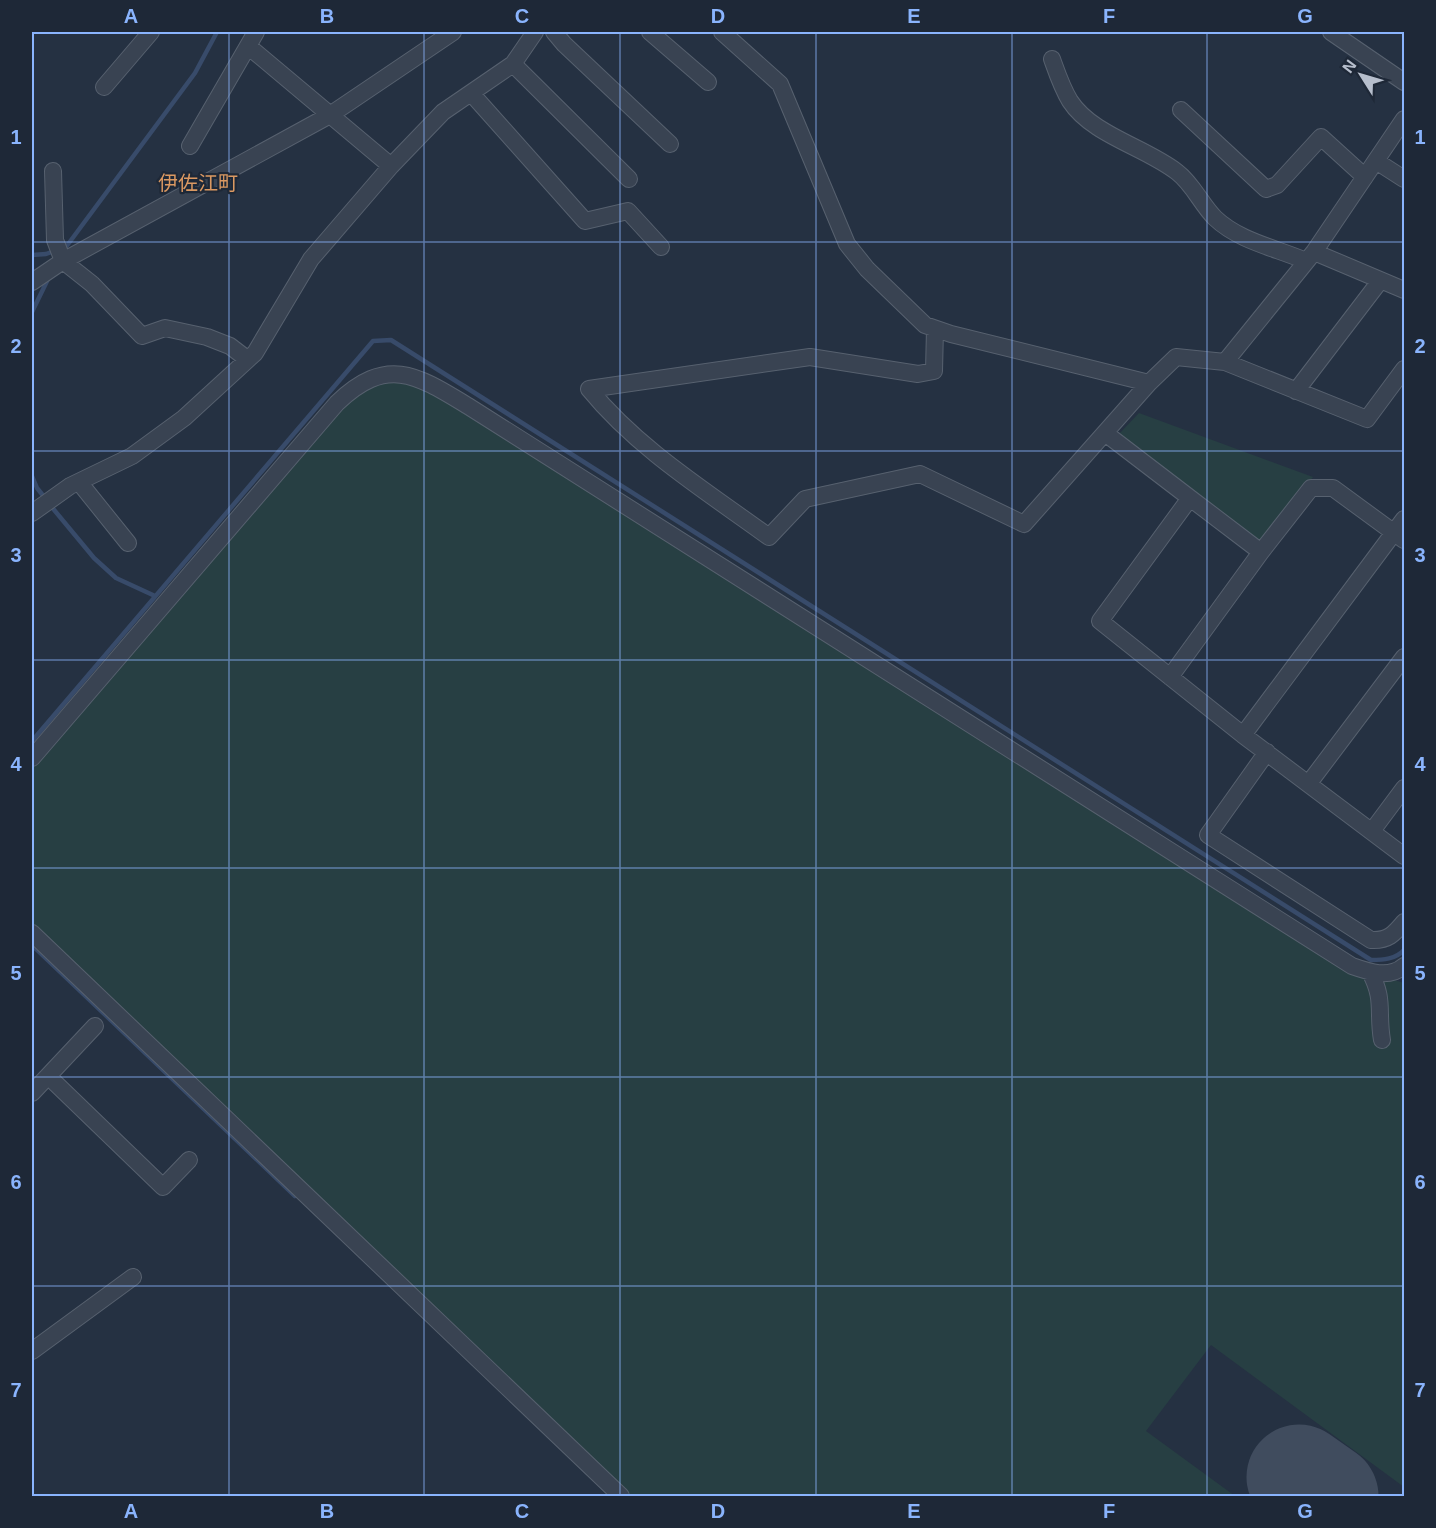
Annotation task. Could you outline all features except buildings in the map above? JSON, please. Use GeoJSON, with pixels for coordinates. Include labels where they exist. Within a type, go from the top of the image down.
{"type":"FeatureCollection","features":[{"type":"Feature","properties":{"kind":"street"},"geometry":{"type":"LineString","coordinates":[[104,87],[151,32]]}},
{"type":"Feature","properties":{"kind":"street"},"geometry":{"type":"LineString","coordinates":[[32,282],[63,261],[330,115],[453,32]]}},
{"type":"Feature","properties":{"kind":"street"},"geometry":{"type":"LineString","coordinates":[[32,513],[79,482],[132,456],[175,425],[247,359],[261,343],[311,260],[391,165],[443,112],[513,64],[535,32]]}},
{"type":"Feature","properties":{"kind":"street"},"geometry":{"type":"LineString","coordinates":[[554,32],[670,144]]}},
{"type":"Feature","properties":{"kind":"street"},"geometry":{"type":"LineString","coordinates":[[650,32],[708,82]]}},
{"type":"Feature","properties":{"kind":"street"},"geometry":{"type":"LineString","coordinates":[[722,32],[780,84],[847,243],[867,269],[925,325],[951,334],[1149,383]]}},
{"type":"Feature","properties":{"kind":"street"},"geometry":{"type":"LineString","coordinates":[[1331,32],[1404,82]]}},
{"type":"Feature","properties":{"kind":"street"},"geometry":{"type":"LineString","coordinates":[[190,146],[252,39],[330,115],[391,165]]}},
{"type":"Feature","properties":{"kind":"street"},"geometry":{"type":"LineString","coordinates":[[1052,58],[1067,96],[1086,119],[1158,159],[1179,174],[1214,217],[1228,228],[1242,236],[1310,256],[1404,290]]}},
{"type":"Feature","properties":{"kind":"street"},"geometry":{"type":"LineString","coordinates":[[513,64],[629,179]]}},
{"type":"Feature","properties":{"kind":"street"},"geometry":{"type":"LineString","coordinates":[[471,93],[585,221],[628,211],[661,247]]}},
{"type":"Feature","properties":{"kind":"street"},"geometry":{"type":"LineString","coordinates":[[1181,111],[1266,189],[1277,185],[1321,137],[1365,177]]}},
{"type":"Feature","properties":{"kind":"street"},"geometry":{"type":"LineString","coordinates":[[1225,362],[1310,256],[1404,119]]}},
{"type":"Feature","properties":{"kind":"street"},"geometry":{"type":"LineString","coordinates":[[1376,161],[1404,179]]}},
{"type":"Feature","properties":{"kind":"street"},"geometry":{"type":"LineString","coordinates":[[53,171],[55,240],[63,261],[92,284],[142,336],[165,328],[207,337],[230,346],[247,359]]}},
{"type":"Feature","properties":{"kind":"street"},"geometry":{"type":"LineString","coordinates":[[1296,391],[1380,281]]}},
{"type":"Feature","properties":{"kind":"street"},"geometry":{"type":"LineString","coordinates":[[935,328],[934,371],[918,374],[810,357],[589,389],[610,414],[638,441],[769,537],[805,499],[920,474],[1024,524],[1149,383],[1176,357],[1225,362],[1367,419],[1404,369]]}},
{"type":"Feature","properties":{"kind":"street"},"geometry":{"type":"LineString","coordinates":[[32,758],[337,403],[351,389],[368,380],[389,374],[406,375],[428,382],[468,406],[1352,966],[1384,974],[1404,966]]}},
{"type":"Feature","properties":{"kind":"street"},"geometry":{"type":"LineString","coordinates":[[1105,433],[1261,552]]}},
{"type":"Feature","properties":{"kind":"street"},"geometry":{"type":"LineString","coordinates":[[79,482],[129,543]]}},
{"type":"Feature","properties":{"kind":"street"},"geometry":{"type":"LineString","coordinates":[[1170,677],[1261,552],[1311,488],[1333,488],[1401,530],[1243,735]]}},
{"type":"Feature","properties":{"kind":"street"},"geometry":{"type":"LineString","coordinates":[[1190,498],[1100,621],[1243,735],[1404,856]]}},
{"type":"Feature","properties":{"kind":"street"},"geometry":{"type":"LineString","coordinates":[[1309,783],[1404,657]]}},
{"type":"Feature","properties":{"kind":"street"},"geometry":{"type":"LineString","coordinates":[[1267,752],[1208,835],[1371,940],[1383,940],[1394,934],[1404,921]]}},
{"type":"Feature","properties":{"kind":"street"},"geometry":{"type":"LineString","coordinates":[[1372,831],[1404,788]]}},
{"type":"Feature","properties":{"kind":"street"},"geometry":{"type":"LineString","coordinates":[[32,933],[621,1497]]}},
{"type":"Feature","properties":{"kind":"street"},"geometry":{"type":"LineString","coordinates":[[1370,972],[1378,988],[1381,1001],[1379,1022],[1382,1040]]}},
{"type":"Feature","properties":{"kind":"street"},"geometry":{"type":"LineString","coordinates":[[32,1094],[95,1026]]}},
{"type":"Feature","properties":{"kind":"street"},"geometry":{"type":"LineString","coordinates":[[48,1076],[163,1187],[189,1160]]}},
{"type":"Feature","properties":{"kind":"street"},"geometry":{"type":"LineString","coordinates":[[32,1351],[133,1277]]}},
{"type":"Feature","properties":{"kind":"green space"},"geometry":{"type":"Polygon","coordinates":[[[383,380],[414,382],[1369,980],[1394,980],[1404,983],[1404,1487],[1211,1345],[1146,1431],[1235,1496],[630,1496],[32,927],[32,764],[343,404],[383,380]]]}},
{"type":"Feature","properties":{"kind":"green space"},"geometry":{"type":"Polygon","coordinates":[[[1139,413],[1313,477],[1260,542],[1118,435],[1139,413]]]}},
{"type":"Feature","properties":{"kind":"waterway"},"geometry":{"type":"LineString","coordinates":[[63,251],[195,73],[217,32]]}},
{"type":"Feature","properties":{"kind":"waterway"},"geometry":{"type":"LineString","coordinates":[[32,255],[57,250]]}},
{"type":"Feature","properties":{"kind":"waterway"},"geometry":{"type":"LineString","coordinates":[[32,312],[49,277]]}},
{"type":"Feature","properties":{"kind":"waterway"},"geometry":{"type":"LineString","coordinates":[[32,741],[373,341],[391,340],[1371,960],[1393,957],[1404,950]]}},
{"type":"Feature","properties":{"kind":"waterway"},"geometry":{"type":"LineString","coordinates":[[32,476],[37,488],[45,498]]}},
{"type":"Feature","properties":{"kind":"waterway"},"geometry":{"type":"LineString","coordinates":[[50,505],[94,558],[116,578],[155,596]]}},
{"type":"Feature","properties":{"kind":"waterway"},"geometry":{"type":"LineString","coordinates":[[32,945],[295,1196]]}},
{"type":"Feature","properties":{"kind":"runway"},"geometry":{"type":"LineString","coordinates":[[1299,1477],[1326,1496]]}},
{"type":"Feature","properties":{"kind":"district","name":"伊佐江町"},"geometry":{"type":"Point","coordinates":[198,183]}}]}
